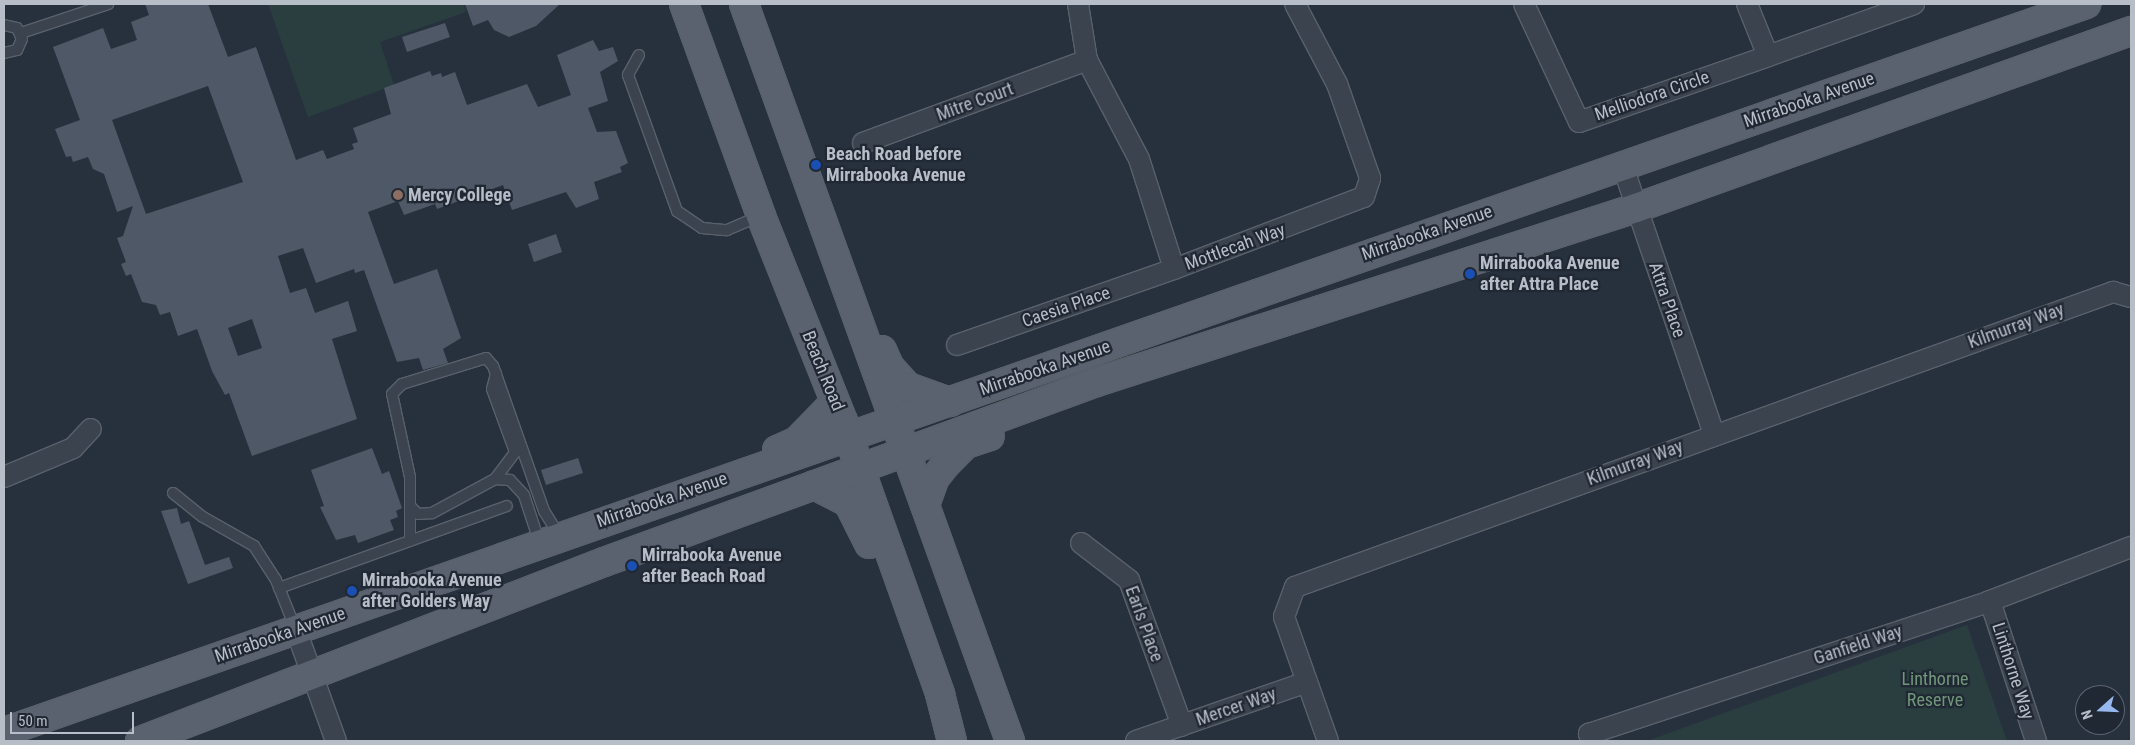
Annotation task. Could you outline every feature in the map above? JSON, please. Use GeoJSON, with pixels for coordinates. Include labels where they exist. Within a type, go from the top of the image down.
{"type":"FeatureCollection","features":[{"type":"Feature","properties":{"kind":"main road","name":"Beach Road"},"geometry":{"type":"LineString","coordinates":[[684,4],[761,216],[836,402],[926,659],[952,741]]}},
{"type":"Feature","properties":{"kind":"main road"},"geometry":{"type":"LineString","coordinates":[[744,4],[833,256],[906,451],[1010,741]]}},
{"type":"Feature","properties":{"kind":"main road","name":"Mirrabooka Avenue"},"geometry":{"type":"LineString","coordinates":[[4,732],[296,630],[549,538],[950,402],[1622,164],[2086,4]]}},
{"type":"Feature","properties":{"kind":"main road","name":"Mirrabooka Avenue"},"geometry":{"type":"LineString","coordinates":[[140,741],[313,678],[859,468],[1097,382],[1636,208],[2131,31]]}},
{"type":"Feature","properties":{"kind":"main road"},"geometry":{"type":"LineString","coordinates":[[833,256],[860,296],[889,366],[908,387],[950,402]]}},
{"type":"Feature","properties":{"kind":"main road"},"geometry":{"type":"LineString","coordinates":[[925,506],[934,478],[966,444],[1068,407],[1097,382]]}},
{"type":"Feature","properties":{"kind":"main road"},"geometry":{"type":"LineString","coordinates":[[602,520],[680,484],[789,446],[836,402]]}},
{"type":"Feature","properties":{"kind":"main road"},"geometry":{"type":"LineString","coordinates":[[814,485],[841,496],[858,514],[898,622],[926,659]]}},
{"type":"Feature","properties":{"kind":"street","name":"Mottlecah Way"},"geometry":{"type":"LineString","coordinates":[[1078,4],[1087,60],[1139,159],[1174,269],[1364,197],[1370,178],[1341,94],[1295,4]]}},
{"type":"Feature","properties":{"kind":"street","name":"Melliodora Circle"},"geometry":{"type":"LineString","coordinates":[[1524,4],[1579,122],[1768,56]]}},
{"type":"Feature","properties":{"kind":"street"},"geometry":{"type":"LineString","coordinates":[[1747,4],[1768,56],[1914,4]]}},
{"type":"Feature","properties":{"kind":"street","name":"Mitre Court"},"geometry":{"type":"LineString","coordinates":[[862,143],[1087,60]]}},
{"type":"Feature","properties":{"kind":"street","name":"Attra Place"},"geometry":{"type":"LineString","coordinates":[[1622,164],[1714,434]]}},
{"type":"Feature","properties":{"kind":"street","name":"Caesia Place"},"geometry":{"type":"LineString","coordinates":[[957,345],[1174,269]]}},
{"type":"Feature","properties":{"kind":"street","name":"Kilmurray Way"},"geometry":{"type":"LineString","coordinates":[[1328,741],[1284,617],[1294,587],[2112,292],[2131,298]]}},
{"type":"Feature","properties":{"kind":"street"},"geometry":{"type":"LineString","coordinates":[[4,477],[73,448],[92,429]]}},
{"type":"Feature","properties":{"kind":"street","name":"Earls Place"},"geometry":{"type":"LineString","coordinates":[[1081,543],[1128,580],[1182,726]]}},
{"type":"Feature","properties":{"kind":"street","name":"Ganfield Way"},"geometry":{"type":"LineString","coordinates":[[1592,741],[1589,734],[1990,601],[2131,547]]}},
{"type":"Feature","properties":{"kind":"street","name":"Linthorne Way"},"geometry":{"type":"LineString","coordinates":[[1990,601],[2036,741]]}},
{"type":"Feature","properties":{"kind":"street"},"geometry":{"type":"LineString","coordinates":[[296,630],[336,741]]}},
{"type":"Feature","properties":{"kind":"street","name":"Mercer Way"},"geometry":{"type":"LineString","coordinates":[[1136,741],[1307,682]]}},
{"type":"Feature","properties":{"kind":"lane"},"geometry":{"type":"LineString","coordinates":[[4,25],[20,33],[108,4]]}},
{"type":"Feature","properties":{"kind":"lane"},"geometry":{"type":"LineString","coordinates":[[4,53],[17,50],[20,33]]}},
{"type":"Feature","properties":{"kind":"lane"},"geometry":{"type":"LineString","coordinates":[[639,55],[628,75],[677,211],[702,228],[727,230],[761,216]]}},
{"type":"Feature","properties":{"kind":"lane"},"geometry":{"type":"LineString","coordinates":[[410,541],[410,477],[392,394],[402,384],[473,359],[486,358],[496,373],[544,511],[549,538]]}},
{"type":"Feature","properties":{"kind":"lane"},"geometry":{"type":"LineString","coordinates":[[410,506],[418,514],[432,513],[495,479],[514,452],[492,389],[496,373]]}},
{"type":"Feature","properties":{"kind":"lane"},"geometry":{"type":"LineString","coordinates":[[495,479],[510,480],[524,495],[549,538]]}},
{"type":"Feature","properties":{"kind":"lane"},"geometry":{"type":"LineString","coordinates":[[173,492],[203,517],[254,546],[279,588],[296,630]]}},
{"type":"Feature","properties":{"kind":"lane"},"geometry":{"type":"LineString","coordinates":[[279,588],[507,506]]}},
{"type":"Feature","properties":{"kind":"green space"},"geometry":{"type":"Polygon","coordinates":[[[268,4],[464,4],[466,12],[380,42],[394,85],[308,117],[268,4]]]}},
{"type":"Feature","properties":{"kind":"green space","name":"Linthorne Reserve"},"geometry":{"type":"Polygon","coordinates":[[[1967,625],[2007,741],[1647,741],[1967,625]]]}},
{"type":"Feature","properties":{"kind":"building"},"geometry":{"type":"Polygon","coordinates":[[[145,4],[208,4],[228,57],[256,47],[296,160],[323,150],[327,159],[354,149],[352,144],[358,142],[353,128],[391,114],[384,88],[430,71],[432,76],[441,73],[442,77],[455,72],[467,105],[527,84],[538,107],[571,95],[557,55],[593,40],[599,51],[613,47],[618,61],[600,72],[608,101],[588,108],[597,132],[616,131],[628,163],[620,167],[622,172],[594,182],[599,199],[576,208],[566,192],[512,210],[503,185],[437,209],[435,204],[404,215],[398,201],[368,212],[394,284],[437,269],[461,338],[443,349],[448,363],[423,370],[419,358],[397,362],[364,270],[355,273],[354,269],[316,283],[303,248],[278,256],[290,293],[306,288],[315,313],[348,301],[357,331],[332,339],[357,419],[252,456],[229,393],[225,395],[212,371],[197,329],[178,336],[170,312],[160,315],[156,305],[142,302],[131,274],[126,276],[121,264],[126,262],[117,238],[123,236],[133,206],[117,212],[104,174],[93,169],[88,157],[73,162],[71,156],[66,157],[55,129],[80,120],[53,47],[103,28],[111,49],[137,40],[131,22],[149,15],[145,4]],[[208,86],[112,120],[146,214],[243,182],[208,86]],[[252,319],[228,328],[238,356],[262,348],[252,319]]]}},
{"type":"Feature","properties":{"kind":"building"},"geometry":{"type":"Polygon","coordinates":[[[465,4],[560,4],[536,26],[509,37],[494,30],[488,20],[473,26],[465,4]]]}},
{"type":"Feature","properties":{"kind":"building"},"geometry":{"type":"Polygon","coordinates":[[[445,23],[450,37],[407,52],[402,37],[445,23]]]}},
{"type":"Feature","properties":{"kind":"building"},"geometry":{"type":"Polygon","coordinates":[[[556,234],[562,252],[534,262],[528,244],[556,234]]]}},
{"type":"Feature","properties":{"kind":"building"},"geometry":{"type":"Polygon","coordinates":[[[372,448],[382,474],[389,471],[402,508],[396,511],[398,517],[390,520],[394,530],[358,543],[355,535],[336,540],[320,507],[324,506],[311,470],[372,448]]]}},
{"type":"Feature","properties":{"kind":"building"},"geometry":{"type":"Polygon","coordinates":[[[578,458],[583,473],[546,485],[541,470],[578,458]]]}},
{"type":"Feature","properties":{"kind":"building"},"geometry":{"type":"Polygon","coordinates":[[[177,508],[181,524],[189,521],[205,565],[229,557],[233,568],[188,584],[161,511],[177,508]]]}},
{"type":"Feature","properties":{"kind":"place","name":"Beach Road before Mirrabooka Avenue"},"geometry":{"type":"Point","coordinates":[816,165]}},
{"type":"Feature","properties":{"kind":"place","name":"Mercy College"},"geometry":{"type":"Point","coordinates":[398,195]}},
{"type":"Feature","properties":{"kind":"place","name":"Mirrabooka Avenue after Attra Place"},"geometry":{"type":"Point","coordinates":[1470,274]}},
{"type":"Feature","properties":{"kind":"place","name":"Mirrabooka Avenue after Beach Road"},"geometry":{"type":"Point","coordinates":[632,566]}},
{"type":"Feature","properties":{"kind":"place","name":"Mirrabooka Avenue after Golders Way"},"geometry":{"type":"Point","coordinates":[352,591]}}]}
